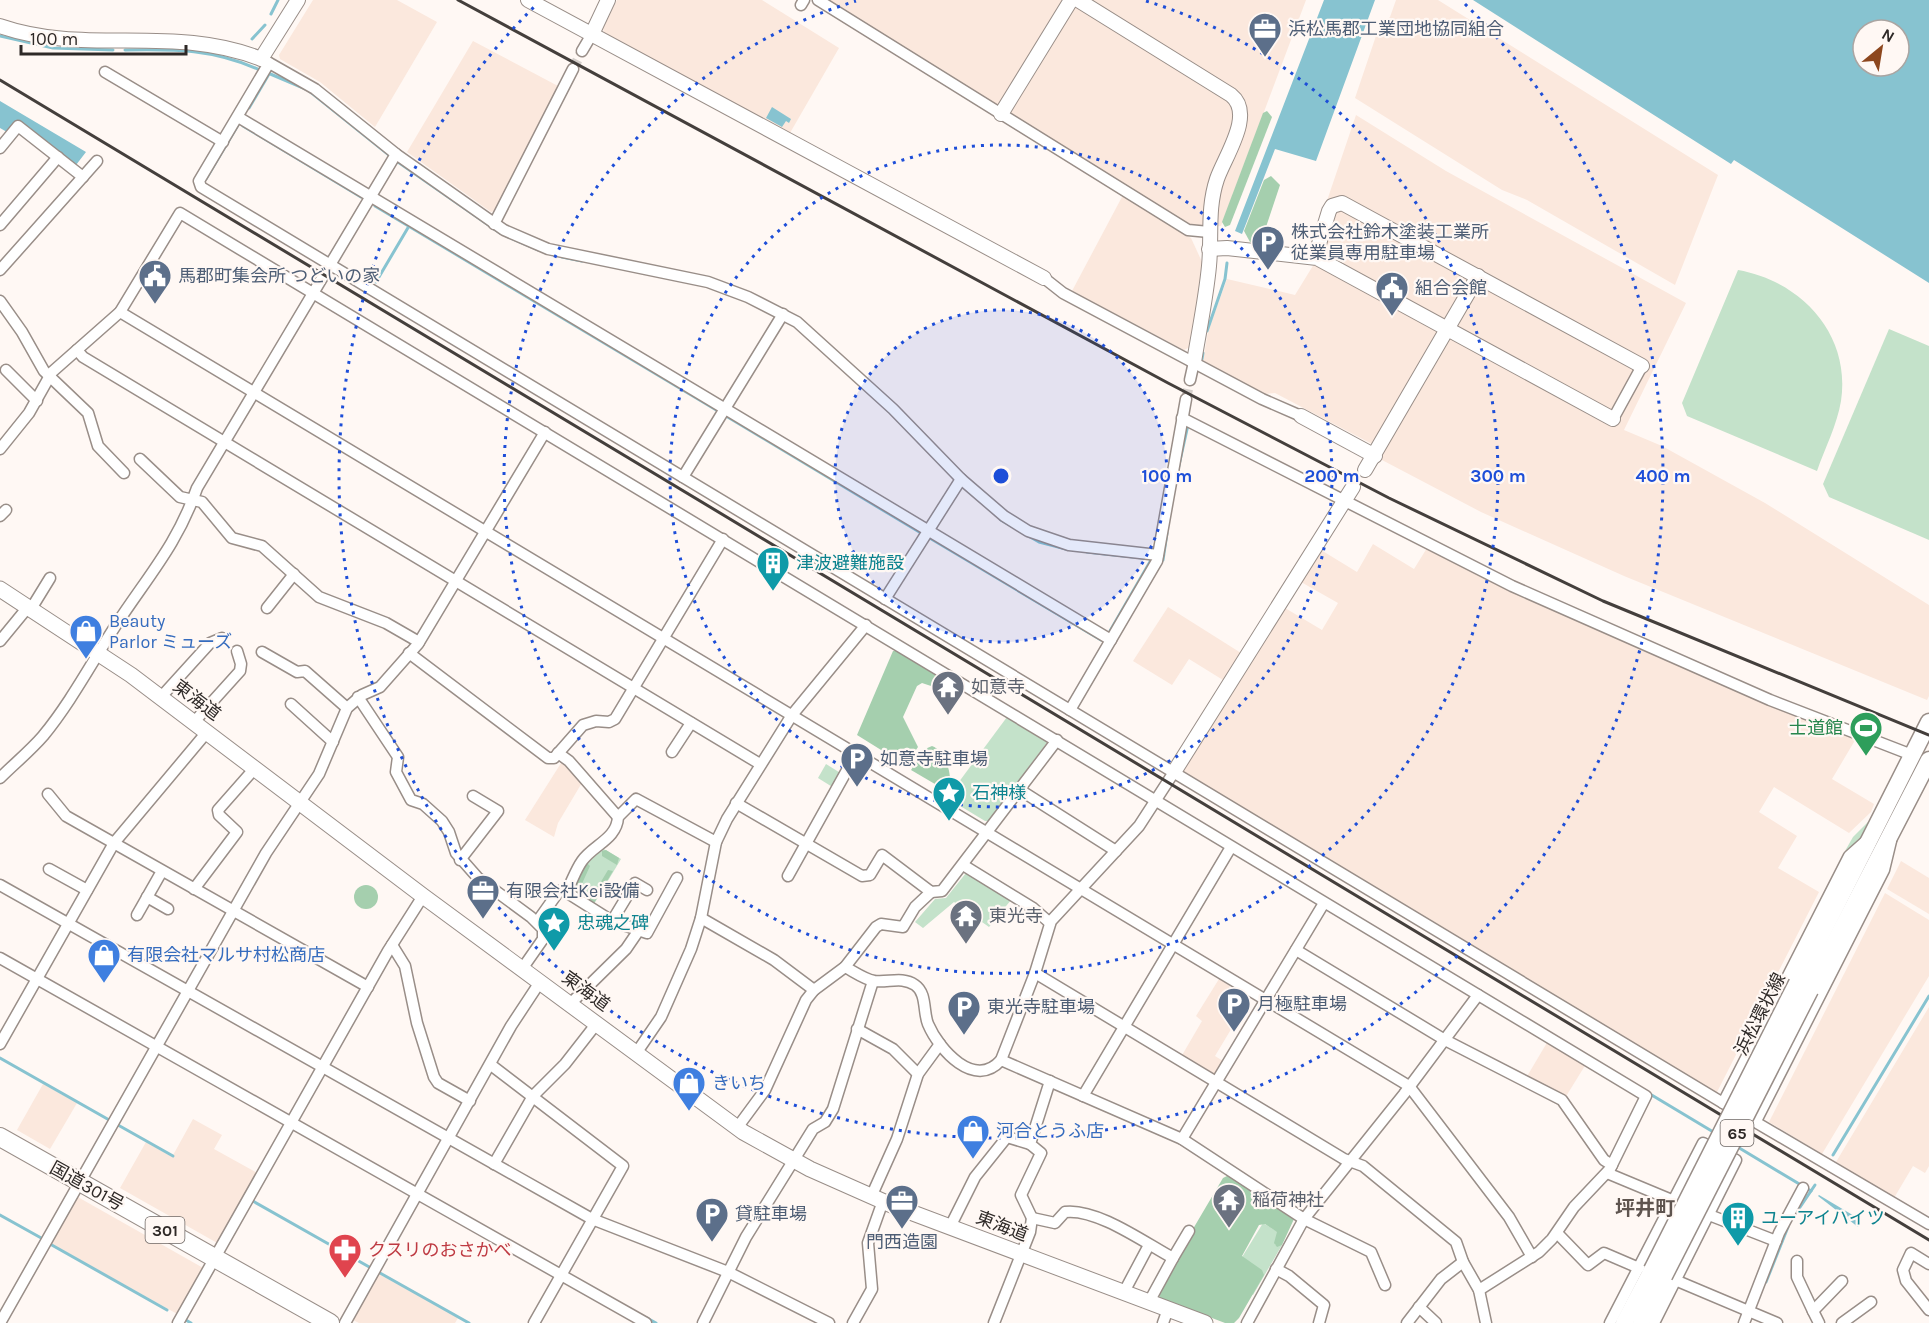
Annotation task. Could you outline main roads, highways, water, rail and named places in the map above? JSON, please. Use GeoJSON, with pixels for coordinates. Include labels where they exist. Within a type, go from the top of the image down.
{"type":"FeatureCollection","features":[{"type":"Feature","properties":{"kind":"highway","name":"国道301号"},"geometry":{"type":"LineString","coordinates":[[0,1137],[330,1323]]}},
{"type":"Feature","properties":{"kind":"main road","name":"東海道"},"geometry":{"type":"LineString","coordinates":[[0,589],[161,697],[302,802],[423,897],[737,1128],[794,1161],[877,1199],[1149,1302],[1166,1316],[1205,1323]]}},
{"type":"Feature","properties":{"kind":"main road","name":"浜松環状線"},"geometry":{"type":"LineString","coordinates":[[1624,1323],[1658,1273],[1803,987],[1872,837],[1929,722]]}},
{"type":"Feature","properties":{"kind":"main road","name":"浜松環状線"},"geometry":{"type":"LineString","coordinates":[[1803,987],[1929,760]]}},
{"type":"Feature","properties":{"kind":"main road","name":"浜松環状線"},"geometry":{"type":"LineString","coordinates":[[1641,1323],[1658,1273]]}},
{"type":"Feature","properties":{"kind":"water"},"geometry":{"type":"Polygon","coordinates":[[[1324,0],[1375,0],[1316,161],[1275,149],[1242,234],[1235,231],[1324,0]]]}},
{"type":"Feature","properties":{"kind":"water"},"geometry":{"type":"Polygon","coordinates":[[[1473,0],[1929,0],[1929,283],[1734,160],[1731,164],[1473,0]]]}},
{"type":"Feature","properties":{"kind":"water"},"geometry":{"type":"Polygon","coordinates":[[[0,101],[86,152],[76,165],[18,120],[7,132],[0,128],[0,101]]]}},
{"type":"Feature","properties":{"kind":"water"},"geometry":{"type":"Polygon","coordinates":[[[772,107],[791,119],[789,123],[786,121],[782,127],[766,118],[772,107]]]}},
{"type":"Feature","properties":{"kind":"water"},"geometry":{"type":"Polygon","coordinates":[[[1818,1196],[1861,1220],[1858,1227],[1818,1196]]]}},
{"type":"Feature","properties":{"kind":"waterway"},"geometry":{"type":"LineString","coordinates":[[271,14],[278,0]]}},
{"type":"Feature","properties":{"kind":"waterway"},"geometry":{"type":"LineString","coordinates":[[252,39],[265,25]]}},
{"type":"Feature","properties":{"kind":"waterway"},"geometry":{"type":"LineString","coordinates":[[0,36],[53,48],[113,50]]}},
{"type":"Feature","properties":{"kind":"waterway"},"geometry":{"type":"LineString","coordinates":[[125,50],[210,54],[260,70]]}},
{"type":"Feature","properties":{"kind":"waterway"},"geometry":{"type":"LineString","coordinates":[[268,73],[308,90],[389,155]]}},
{"type":"Feature","properties":{"kind":"waterway"},"geometry":{"type":"LineString","coordinates":[[249,108],[269,74]]}},
{"type":"Feature","properties":{"kind":"waterway"},"geometry":{"type":"LineString","coordinates":[[206,179],[238,125]]}},
{"type":"Feature","properties":{"kind":"waterway"},"geometry":{"type":"LineString","coordinates":[[243,126],[361,197]]}},
{"type":"Feature","properties":{"kind":"waterway"},"geometry":{"type":"LineString","coordinates":[[398,162],[500,233]]}},
{"type":"Feature","properties":{"kind":"waterway"},"geometry":{"type":"LineString","coordinates":[[375,206],[718,411]]}},
{"type":"Feature","properties":{"kind":"waterway"},"geometry":{"type":"LineString","coordinates":[[376,282],[409,226]]}},
{"type":"Feature","properties":{"kind":"waterway"},"geometry":{"type":"LineString","coordinates":[[506,236],[538,250]]}},
{"type":"Feature","properties":{"kind":"waterway"},"geometry":{"type":"LineString","coordinates":[[562,257],[582,261]]}},
{"type":"Feature","properties":{"kind":"waterway"},"geometry":{"type":"LineString","coordinates":[[1207,331],[1225,279],[1227,263]]}},
{"type":"Feature","properties":{"kind":"waterway"},"geometry":{"type":"LineString","coordinates":[[1202,359],[1203,353]]}},
{"type":"Feature","properties":{"kind":"waterway"},"geometry":{"type":"LineString","coordinates":[[726,416],[921,533]]}},
{"type":"Feature","properties":{"kind":"waterway"},"geometry":{"type":"LineString","coordinates":[[1177,474],[1188,425]]}},
{"type":"Feature","properties":{"kind":"waterway"},"geometry":{"type":"LineString","coordinates":[[1001,520],[1039,542],[1066,549]]}},
{"type":"Feature","properties":{"kind":"waterway"},"geometry":{"type":"LineString","coordinates":[[1163,560],[1167,533]]}},
{"type":"Feature","properties":{"kind":"waterway"},"geometry":{"type":"LineString","coordinates":[[928,537],[1101,640]]}},
{"type":"Feature","properties":{"kind":"waterway"},"geometry":{"type":"LineString","coordinates":[[1087,552],[1152,559]]}},
{"type":"Feature","properties":{"kind":"waterway"},"geometry":{"type":"LineString","coordinates":[[1110,631],[1151,560]]}},
{"type":"Feature","properties":{"kind":"waterway"},"geometry":{"type":"LineString","coordinates":[[1833,1155],[1929,996]]}},
{"type":"Feature","properties":{"kind":"waterway"},"geometry":{"type":"LineString","coordinates":[[0,1058],[111,1121]]}},
{"type":"Feature","properties":{"kind":"waterway"},"geometry":{"type":"LineString","coordinates":[[1650,1094],[1715,1133]]}},
{"type":"Feature","properties":{"kind":"waterway"},"geometry":{"type":"LineString","coordinates":[[118,1125],[173,1156]]}},
{"type":"Feature","properties":{"kind":"waterway"},"geometry":{"type":"LineString","coordinates":[[1736,1146],[1811,1191]]}},
{"type":"Feature","properties":{"kind":"waterway"},"geometry":{"type":"LineString","coordinates":[[1792,1219],[1815,1185]]}},
{"type":"Feature","properties":{"kind":"waterway"},"geometry":{"type":"LineString","coordinates":[[251,1200],[371,1268]]}},
{"type":"Feature","properties":{"kind":"waterway"},"geometry":{"type":"LineString","coordinates":[[0,1215],[43,1239]]}},
{"type":"Feature","properties":{"kind":"waterway"},"geometry":{"type":"LineString","coordinates":[[1766,1282],[1788,1227]]}},
{"type":"Feature","properties":{"kind":"waterway"},"geometry":{"type":"LineString","coordinates":[[50,1244],[167,1310]]}},
{"type":"Feature","properties":{"kind":"waterway"},"geometry":{"type":"LineString","coordinates":[[380,1273],[469,1323]]}},
{"type":"Feature","properties":{"kind":"waterway"},"geometry":{"type":"LineString","coordinates":[[647,1318],[656,1323]]}},
{"type":"Feature","properties":{"kind":"waterway"},"geometry":{"type":"LineString","coordinates":[[184,1319],[191,1323]]}},
{"type":"Feature","properties":{"kind":"tunnel"},"geometry":{"type":"LineString","coordinates":[[573,69],[582,51]]}},
{"type":"Feature","properties":{"kind":"tunnel"},"geometry":{"type":"LineString","coordinates":[[1186,399],[1190,380]]}},
{"type":"Feature","properties":{"kind":"railway"},"geometry":{"type":"LineString","coordinates":[[458,0],[1168,383],[1389,498],[1603,601],[1929,735]]}},
{"type":"Feature","properties":{"kind":"railway"},"geometry":{"type":"LineString","coordinates":[[0,80],[1929,1240]]}},
{"type":"Feature","properties":{"kind":"place","name":"浜松馬郡工業団地協同組合"},"geometry":{"type":"Point","coordinates":[1265,58]}},
{"type":"Feature","properties":{"kind":"place","name":"株式会社鈴木塗装工業所 従業員専用駐車場"},"geometry":{"type":"Point","coordinates":[1268,271]}},
{"type":"Feature","properties":{"kind":"place","name":"馬郡町集会所 つどいの家"},"geometry":{"type":"Point","coordinates":[155,305]}},
{"type":"Feature","properties":{"kind":"place","name":"組合会館"},"geometry":{"type":"Point","coordinates":[1392,317]}},
{"type":"Feature","properties":{"kind":"place","name":"津波避難施設"},"geometry":{"type":"Point","coordinates":[773,592]}},
{"type":"Feature","properties":{"kind":"place","name":"Beauty Parlor ミューズ"},"geometry":{"type":"Point","coordinates":[86,660]}},
{"type":"Feature","properties":{"kind":"place","name":"如意寺"},"geometry":{"type":"Point","coordinates":[948,716]}},
{"type":"Feature","properties":{"kind":"place","name":"士道館"},"geometry":{"type":"Point","coordinates":[1866,757]}},
{"type":"Feature","properties":{"kind":"place","name":"如意寺駐車場"},"geometry":{"type":"Point","coordinates":[857,788]}},
{"type":"Feature","properties":{"kind":"place","name":"石神様"},"geometry":{"type":"Point","coordinates":[949,822]}},
{"type":"Feature","properties":{"kind":"place","name":"有限会社Kei設備"},"geometry":{"type":"Point","coordinates":[483,920]}},
{"type":"Feature","properties":{"kind":"place","name":"東光寺"},"geometry":{"type":"Point","coordinates":[966,945]}},
{"type":"Feature","properties":{"kind":"place","name":"忠魂之碑"},"geometry":{"type":"Point","coordinates":[554,952]}},
{"type":"Feature","properties":{"kind":"place","name":"有限会社マルサ村松商店"},"geometry":{"type":"Point","coordinates":[104,984]}},
{"type":"Feature","properties":{"kind":"place","name":"月極駐車場"},"geometry":{"type":"Point","coordinates":[1234,1033]}},
{"type":"Feature","properties":{"kind":"place","name":"東光寺駐車場"},"geometry":{"type":"Point","coordinates":[964,1036]}},
{"type":"Feature","properties":{"kind":"place","name":"きいち"},"geometry":{"type":"Point","coordinates":[689,1112]}},
{"type":"Feature","properties":{"kind":"place","name":"河合とうふ店"},"geometry":{"type":"Point","coordinates":[973,1160]}},
{"type":"Feature","properties":{"kind":"place","name":"稲荷神社"},"geometry":{"type":"Point","coordinates":[1229,1229]}},
{"type":"Feature","properties":{"kind":"place","name":"門西造園"},"geometry":{"type":"Point","coordinates":[902,1230]}},
{"type":"Feature","properties":{"kind":"place","name":"貸駐車場"},"geometry":{"type":"Point","coordinates":[712,1243]}},
{"type":"Feature","properties":{"kind":"place","name":"ユーアイハイツ"},"geometry":{"type":"Point","coordinates":[1738,1247]}},
{"type":"Feature","properties":{"kind":"place","name":"クスリのおさかべ"},"geometry":{"type":"Point","coordinates":[345,1279]}},
{"type":"Feature","properties":{"kind":"district","name":"坪井町"},"geometry":{"type":"Point","coordinates":[1645,1208]}}]}
